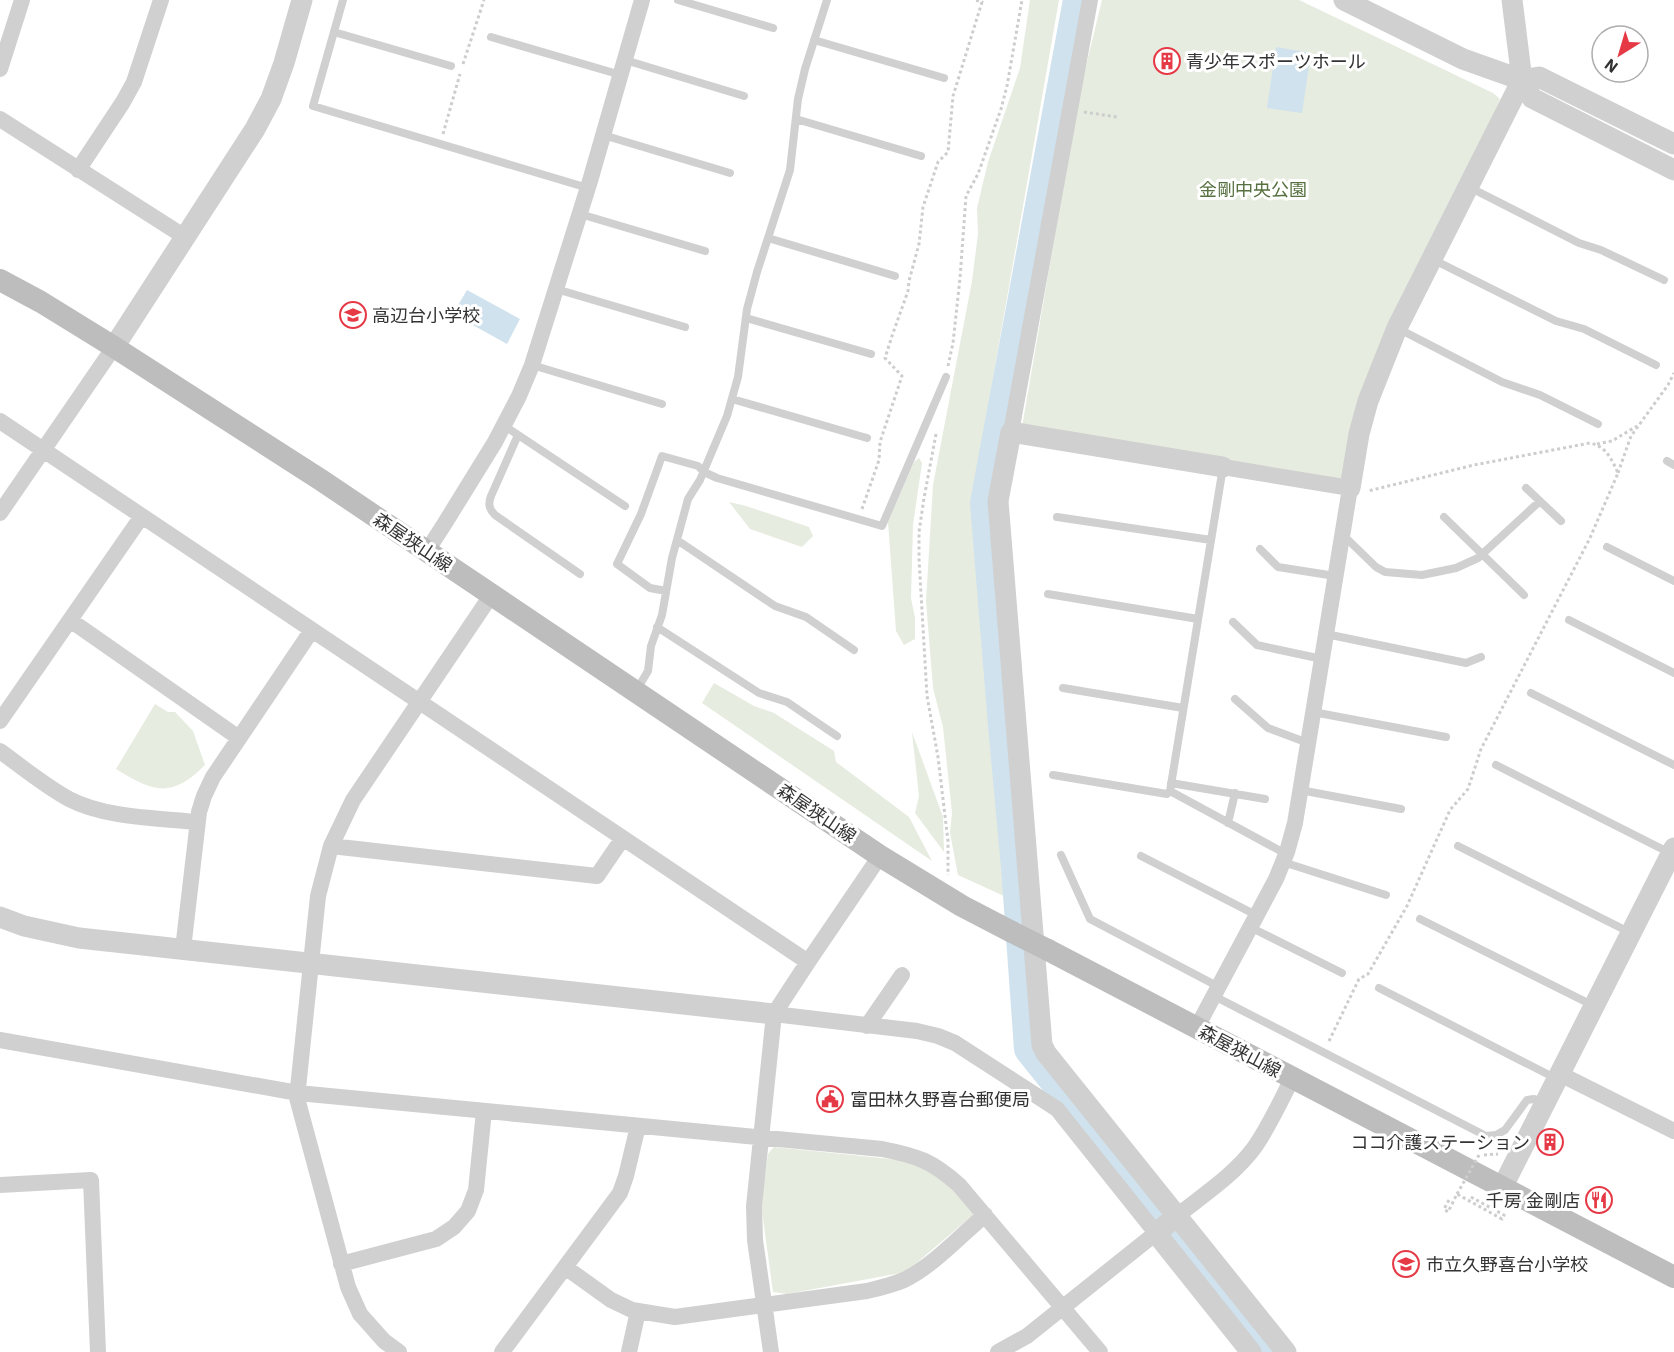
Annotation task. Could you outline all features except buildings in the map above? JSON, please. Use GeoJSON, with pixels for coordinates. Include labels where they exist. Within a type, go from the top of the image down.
{"type":"FeatureCollection","features":[{"type":"Feature","properties":{"kind":"main road","name":"森屋狭山線"},"geometry":{"type":"LineString","coordinates":[[0,280],[41,302],[114,347],[312,474],[880,856],[962,906],[1674,1277]]}},
{"type":"Feature","properties":{"kind":"street"},"geometry":{"type":"LineString","coordinates":[[0,69],[22,0]]}},
{"type":"Feature","properties":{"kind":"street"},"geometry":{"type":"LineString","coordinates":[[78,170],[134,82],[160,0]]}},
{"type":"Feature","properties":{"kind":"street"},"geometry":{"type":"LineString","coordinates":[[0,513],[114,347],[255,129],[271,99],[302,0]]}},
{"type":"Feature","properties":{"kind":"street"},"geometry":{"type":"LineString","coordinates":[[427,551],[510,430],[519,396],[532,365],[588,188],[642,0]]}},
{"type":"Feature","properties":{"kind":"street"},"geometry":{"type":"LineString","coordinates":[[1090,0],[998,501],[1042,1045],[1167,1225],[1251,1352]]}},
{"type":"Feature","properties":{"kind":"street"},"geometry":{"type":"LineString","coordinates":[[1344,0],[1463,59],[1522,80],[1539,77],[1674,144]]}},
{"type":"Feature","properties":{"kind":"street"},"geometry":{"type":"LineString","coordinates":[[1512,0],[1522,80],[1532,98],[1674,170]]}},
{"type":"Feature","properties":{"kind":"street"},"geometry":{"type":"LineString","coordinates":[[1197,1029],[1285,858],[1295,823],[1349,490],[1359,434],[1368,401],[1397,328],[1522,80]]}},
{"type":"Feature","properties":{"kind":"street"},"geometry":{"type":"LineString","coordinates":[[0,119],[185,237]]}},
{"type":"Feature","properties":{"kind":"street"},"geometry":{"type":"LineString","coordinates":[[0,421],[808,962]]}},
{"type":"Feature","properties":{"kind":"street"},"geometry":{"type":"LineString","coordinates":[[1011,432],[1349,490]]}},
{"type":"Feature","properties":{"kind":"street"},"geometry":{"type":"LineString","coordinates":[[0,721],[142,516]]}},
{"type":"Feature","properties":{"kind":"street"},"geometry":{"type":"LineString","coordinates":[[399,1352],[384,1341],[360,1314],[348,1287],[297,1098],[318,896],[331,846],[353,800],[492,594]]}},
{"type":"Feature","properties":{"kind":"street"},"geometry":{"type":"LineString","coordinates":[[70,620],[239,738]]}},
{"type":"Feature","properties":{"kind":"street"},"geometry":{"type":"LineString","coordinates":[[183,949],[197,822],[204,796],[213,777],[312,630]]}},
{"type":"Feature","properties":{"kind":"street"},"geometry":{"type":"LineString","coordinates":[[0,751],[68,799],[85,806],[107,813],[197,822]]}},
{"type":"Feature","properties":{"kind":"street"},"geometry":{"type":"LineString","coordinates":[[331,846],[597,876],[623,838]]}},
{"type":"Feature","properties":{"kind":"street"},"geometry":{"type":"LineString","coordinates":[[1503,1188],[1673,850]]}},
{"type":"Feature","properties":{"kind":"street"},"geometry":{"type":"LineString","coordinates":[[771,1352],[755,1240],[754,1206],[774,1014],[880,856]]}},
{"type":"Feature","properties":{"kind":"street"},"geometry":{"type":"LineString","coordinates":[[0,917],[24,926],[79,938],[774,1014],[917,1031],[938,1036],[955,1042],[1057,1109],[1286,1352]]}},
{"type":"Feature","properties":{"kind":"street"},"geometry":{"type":"LineString","coordinates":[[867,1026],[902,975]]}},
{"type":"Feature","properties":{"kind":"street"},"geometry":{"type":"LineString","coordinates":[[0,1040],[297,1093],[882,1149],[925,1160],[942,1170],[959,1185],[1100,1352]]}},
{"type":"Feature","properties":{"kind":"street"},"geometry":{"type":"LineString","coordinates":[[1559,1077],[1674,1131]]}},
{"type":"Feature","properties":{"kind":"street"},"geometry":{"type":"LineString","coordinates":[[998,1352],[1027,1336],[1240,1165],[1266,1129],[1292,1078]]}},
{"type":"Feature","properties":{"kind":"street"},"geometry":{"type":"LineString","coordinates":[[341,1264],[436,1239],[454,1227],[468,1210],[476,1190],[484,1111]]}},
{"type":"Feature","properties":{"kind":"street"},"geometry":{"type":"LineString","coordinates":[[502,1352],[620,1193],[638,1126]]}},
{"type":"Feature","properties":{"kind":"street"},"geometry":{"type":"LineString","coordinates":[[0,1185],[91,1180],[98,1352]]}},
{"type":"Feature","properties":{"kind":"street"},"geometry":{"type":"LineString","coordinates":[[565,1267],[610,1300],[632,1310],[675,1317],[888,1286],[905,1279],[933,1259],[985,1215]]}},
{"type":"Feature","properties":{"kind":"street"},"geometry":{"type":"LineString","coordinates":[[629,1352],[638,1311]]}},
{"type":"Feature","properties":{"kind":"lane"},"geometry":{"type":"LineString","coordinates":[[343,0],[313,106],[588,188]]}},
{"type":"Feature","properties":{"kind":"lane"},"geometry":{"type":"LineString","coordinates":[[678,0],[773,28]]}},
{"type":"Feature","properties":{"kind":"lane"},"geometry":{"type":"LineString","coordinates":[[636,692],[648,671],[651,646],[662,615],[672,558],[688,499],[704,472],[728,416],[738,377],[746,318],[757,272],[790,170],[798,99],[805,69],[827,0]]}},
{"type":"Feature","properties":{"kind":"lane"},"geometry":{"type":"LineString","coordinates":[[334,32],[451,66]]}},
{"type":"Feature","properties":{"kind":"lane"},"geometry":{"type":"LineString","coordinates":[[491,37],[744,96]]}},
{"type":"Feature","properties":{"kind":"lane"},"geometry":{"type":"LineString","coordinates":[[814,40],[944,78]]}},
{"type":"Feature","properties":{"kind":"lane"},"geometry":{"type":"LineString","coordinates":[[796,119],[921,156]]}},
{"type":"Feature","properties":{"kind":"lane"},"geometry":{"type":"LineString","coordinates":[[603,135],[730,173]]}},
{"type":"Feature","properties":{"kind":"lane"},"geometry":{"type":"LineString","coordinates":[[1468,187],[1579,243],[1601,250],[1664,280]]}},
{"type":"Feature","properties":{"kind":"lane"},"geometry":{"type":"LineString","coordinates":[[580,214],[705,251]]}},
{"type":"Feature","properties":{"kind":"lane"},"geometry":{"type":"LineString","coordinates":[[768,238],[895,276]]}},
{"type":"Feature","properties":{"kind":"lane"},"geometry":{"type":"LineString","coordinates":[[1432,258],[1556,321],[1584,329],[1656,365]]}},
{"type":"Feature","properties":{"kind":"lane"},"geometry":{"type":"LineString","coordinates":[[556,289],[685,327]]}},
{"type":"Feature","properties":{"kind":"lane"},"geometry":{"type":"LineString","coordinates":[[746,318],[871,354]]}},
{"type":"Feature","properties":{"kind":"lane"},"geometry":{"type":"LineString","coordinates":[[1397,328],[1502,382],[1540,395],[1598,424]]}},
{"type":"Feature","properties":{"kind":"lane"},"geometry":{"type":"LineString","coordinates":[[532,365],[662,404]]}},
{"type":"Feature","properties":{"kind":"lane"},"geometry":{"type":"LineString","coordinates":[[666,591],[650,588],[617,564],[641,514],[662,456],[698,466],[704,472],[717,478],[882,526],[946,377]]}},
{"type":"Feature","properties":{"kind":"lane"},"geometry":{"type":"LineString","coordinates":[[732,399],[867,438]]}},
{"type":"Feature","properties":{"kind":"lane"},"geometry":{"type":"LineString","coordinates":[[580,574],[495,515],[490,507],[489,502],[510,430],[625,506]]}},
{"type":"Feature","properties":{"kind":"lane"},"geometry":{"type":"LineString","coordinates":[[1053,776],[1167,794],[1223,467]]}},
{"type":"Feature","properties":{"kind":"lane"},"geometry":{"type":"LineString","coordinates":[[1526,488],[1561,521]]}},
{"type":"Feature","properties":{"kind":"lane"},"geometry":{"type":"LineString","coordinates":[[1342,534],[1376,567],[1385,572],[1422,575],[1456,568],[1478,558],[1540,501]]}},
{"type":"Feature","properties":{"kind":"lane"},"geometry":{"type":"LineString","coordinates":[[1444,516],[1524,595]]}},
{"type":"Feature","properties":{"kind":"lane"},"geometry":{"type":"LineString","coordinates":[[1057,517],[1211,540]]}},
{"type":"Feature","properties":{"kind":"lane"},"geometry":{"type":"LineString","coordinates":[[677,540],[775,606],[806,617],[854,650]]}},
{"type":"Feature","properties":{"kind":"lane"},"geometry":{"type":"LineString","coordinates":[[1607,547],[1674,581]]}},
{"type":"Feature","properties":{"kind":"lane"},"geometry":{"type":"LineString","coordinates":[[1260,549],[1278,567],[1335,576]]}},
{"type":"Feature","properties":{"kind":"lane"},"geometry":{"type":"LineString","coordinates":[[1048,594],[1198,619]]}},
{"type":"Feature","properties":{"kind":"lane"},"geometry":{"type":"LineString","coordinates":[[1569,620],[1674,673]]}},
{"type":"Feature","properties":{"kind":"lane"},"geometry":{"type":"LineString","coordinates":[[1233,622],[1257,645],[1322,659]]}},
{"type":"Feature","properties":{"kind":"lane"},"geometry":{"type":"LineString","coordinates":[[657,627],[759,693],[787,702],[837,736]]}},
{"type":"Feature","properties":{"kind":"lane"},"geometry":{"type":"LineString","coordinates":[[1326,634],[1466,663],[1481,657]]}},
{"type":"Feature","properties":{"kind":"lane"},"geometry":{"type":"LineString","coordinates":[[1063,688],[1183,708]]}},
{"type":"Feature","properties":{"kind":"lane"},"geometry":{"type":"LineString","coordinates":[[1531,693],[1674,765]]}},
{"type":"Feature","properties":{"kind":"lane"},"geometry":{"type":"LineString","coordinates":[[1235,699],[1268,728],[1308,743]]}},
{"type":"Feature","properties":{"kind":"lane"},"geometry":{"type":"LineString","coordinates":[[1313,712],[1446,737]]}},
{"type":"Feature","properties":{"kind":"lane"},"geometry":{"type":"LineString","coordinates":[[1496,765],[1673,850]]}},
{"type":"Feature","properties":{"kind":"lane"},"geometry":{"type":"LineString","coordinates":[[1170,787],[1235,793],[1265,799]]}},
{"type":"Feature","properties":{"kind":"lane"},"geometry":{"type":"LineString","coordinates":[[1170,787],[1285,858],[1386,895]]}},
{"type":"Feature","properties":{"kind":"lane"},"geometry":{"type":"LineString","coordinates":[[1300,790],[1401,809]]}},
{"type":"Feature","properties":{"kind":"lane"},"geometry":{"type":"LineString","coordinates":[[1228,823],[1235,793]]}},
{"type":"Feature","properties":{"kind":"lane"},"geometry":{"type":"LineString","coordinates":[[1458,846],[1631,933]]}},
{"type":"Feature","properties":{"kind":"lane"},"geometry":{"type":"LineString","coordinates":[[1060,855],[1090,919],[1323,1052],[1486,1136],[1496,1135],[1505,1130],[1527,1100],[1534,1099],[1545,1104]]}},
{"type":"Feature","properties":{"kind":"lane"},"geometry":{"type":"LineString","coordinates":[[1141,856],[1342,973]]}},
{"type":"Feature","properties":{"kind":"lane"},"geometry":{"type":"LineString","coordinates":[[1420,919],[1594,1006]]}},
{"type":"Feature","properties":{"kind":"lane"},"geometry":{"type":"LineString","coordinates":[[1379,988],[1559,1077]]}},
{"type":"Feature","properties":{"kind":"path"},"geometry":{"type":"LineString","coordinates":[[858,520],[879,460],[880,442],[902,375],[885,358],[908,291],[920,244],[923,207],[938,162],[948,152],[953,96],[982,2],[975,0]]}},
{"type":"Feature","properties":{"kind":"path"},"geometry":{"type":"LineString","coordinates":[[946,377],[953,343],[966,196],[978,174],[1007,86],[1022,0]]}},
{"type":"Feature","properties":{"kind":"path"},"geometry":{"type":"LineString","coordinates":[[1070,109],[1118,117]]}},
{"type":"Feature","properties":{"kind":"path"},"geometry":{"type":"LineString","coordinates":[[1323,1052],[1359,979],[1368,974],[1407,906],[1450,810],[1468,789],[1482,749],[1590,538],[1631,436],[1668,385],[1674,373]]}},
{"type":"Feature","properties":{"kind":"path"},"geometry":{"type":"LineString","coordinates":[[1349,490],[1360,493],[1474,465],[1590,443],[1596,444],[1620,437],[1638,425]]}},
{"type":"Feature","properties":{"kind":"path"},"geometry":{"type":"LineString","coordinates":[[936,432],[919,532],[919,559],[927,696],[938,757],[948,841],[948,875],[942,894]]}},
{"type":"Feature","properties":{"kind":"path"},"geometry":{"type":"LineString","coordinates":[[1596,444],[1609,454],[1618,473]]}},
{"type":"Feature","properties":{"kind":"path"},"geometry":{"type":"LineString","coordinates":[[1449,1200],[1444,1209],[1448,1212],[1479,1155]]}},
{"type":"Feature","properties":{"kind":"path"},"geometry":{"type":"LineString","coordinates":[[1458,1194],[1502,1219],[1504,1215],[1469,1196]]}},
{"type":"Feature","properties":{"kind":"green space"},"geometry":{"type":"Polygon","coordinates":[[[1030,0],[1059,0],[972,498],[1003,859],[1004,896],[958,875],[950,833],[952,813],[943,727],[933,688],[926,601],[933,485],[972,281],[978,234],[977,208],[988,162],[1020,68],[1030,0]]]}},
{"type":"Feature","properties":{"kind":"green space","name":"金剛中央公園"},"geometry":{"type":"Polygon","coordinates":[[[1102,0],[1299,0],[1493,93],[1500,99],[1343,480],[1022,427],[1079,95],[1102,0]]]}},
{"type":"Feature","properties":{"kind":"green space"},"geometry":{"type":"Polygon","coordinates":[[[919,458],[922,463],[913,525],[911,598],[915,618],[915,639],[904,645],[896,631],[888,522],[914,462],[919,458]]]}},
{"type":"Feature","properties":{"kind":"green space"},"geometry":{"type":"Polygon","coordinates":[[[729,502],[809,527],[813,536],[802,547],[750,529],[729,502]]]}},
{"type":"Feature","properties":{"kind":"green space"},"geometry":{"type":"Polygon","coordinates":[[[714,683],[754,706],[774,713],[834,751],[836,762],[909,817],[932,861],[702,703],[714,683]]]}},
{"type":"Feature","properties":{"kind":"green space"},"geometry":{"type":"Polygon","coordinates":[[[155,704],[168,712],[175,712],[193,731],[205,765],[193,776],[172,787],[151,787],[116,769],[155,704]]]}},
{"type":"Feature","properties":{"kind":"green space"},"geometry":{"type":"Polygon","coordinates":[[[912,732],[943,817],[944,852],[915,813],[919,796],[912,732]]]}},
{"type":"Feature","properties":{"kind":"green space"},"geometry":{"type":"Polygon","coordinates":[[[774,1147],[901,1160],[928,1168],[948,1182],[974,1214],[906,1272],[787,1294],[773,1292],[761,1204],[768,1154],[774,1147]]]}},
{"type":"Feature","properties":{"kind":"water"},"geometry":{"type":"Polygon","coordinates":[[[1276,47],[1311,53],[1302,113],[1267,108],[1276,47]]]}},
{"type":"Feature","properties":{"kind":"water"},"geometry":{"type":"Polygon","coordinates":[[[467,290],[520,319],[507,344],[453,314],[467,290]]]}},
{"type":"Feature","properties":{"kind":"waterway"},"geometry":{"type":"LineString","coordinates":[[1078,0],[985,503],[1029,1049],[1272,1352]]}},
{"type":"Feature","properties":{"kind":"place","name":"青少年スポーツホール"},"geometry":{"type":"Point","coordinates":[1167,61]}},
{"type":"Feature","properties":{"kind":"place","name":"高辺台小学校"},"geometry":{"type":"Point","coordinates":[353,315]}},
{"type":"Feature","properties":{"kind":"place","name":"富田林久野喜台郵便局"},"geometry":{"type":"Point","coordinates":[830,1099]}},
{"type":"Feature","properties":{"kind":"place","name":"ココ介護ステーション"},"geometry":{"type":"Point","coordinates":[1550,1142]}},
{"type":"Feature","properties":{"kind":"place","name":"千房 金剛店"},"geometry":{"type":"Point","coordinates":[1599,1200]}},
{"type":"Feature","properties":{"kind":"place","name":"市立久野喜台小学校"},"geometry":{"type":"Point","coordinates":[1406,1264]}}]}
